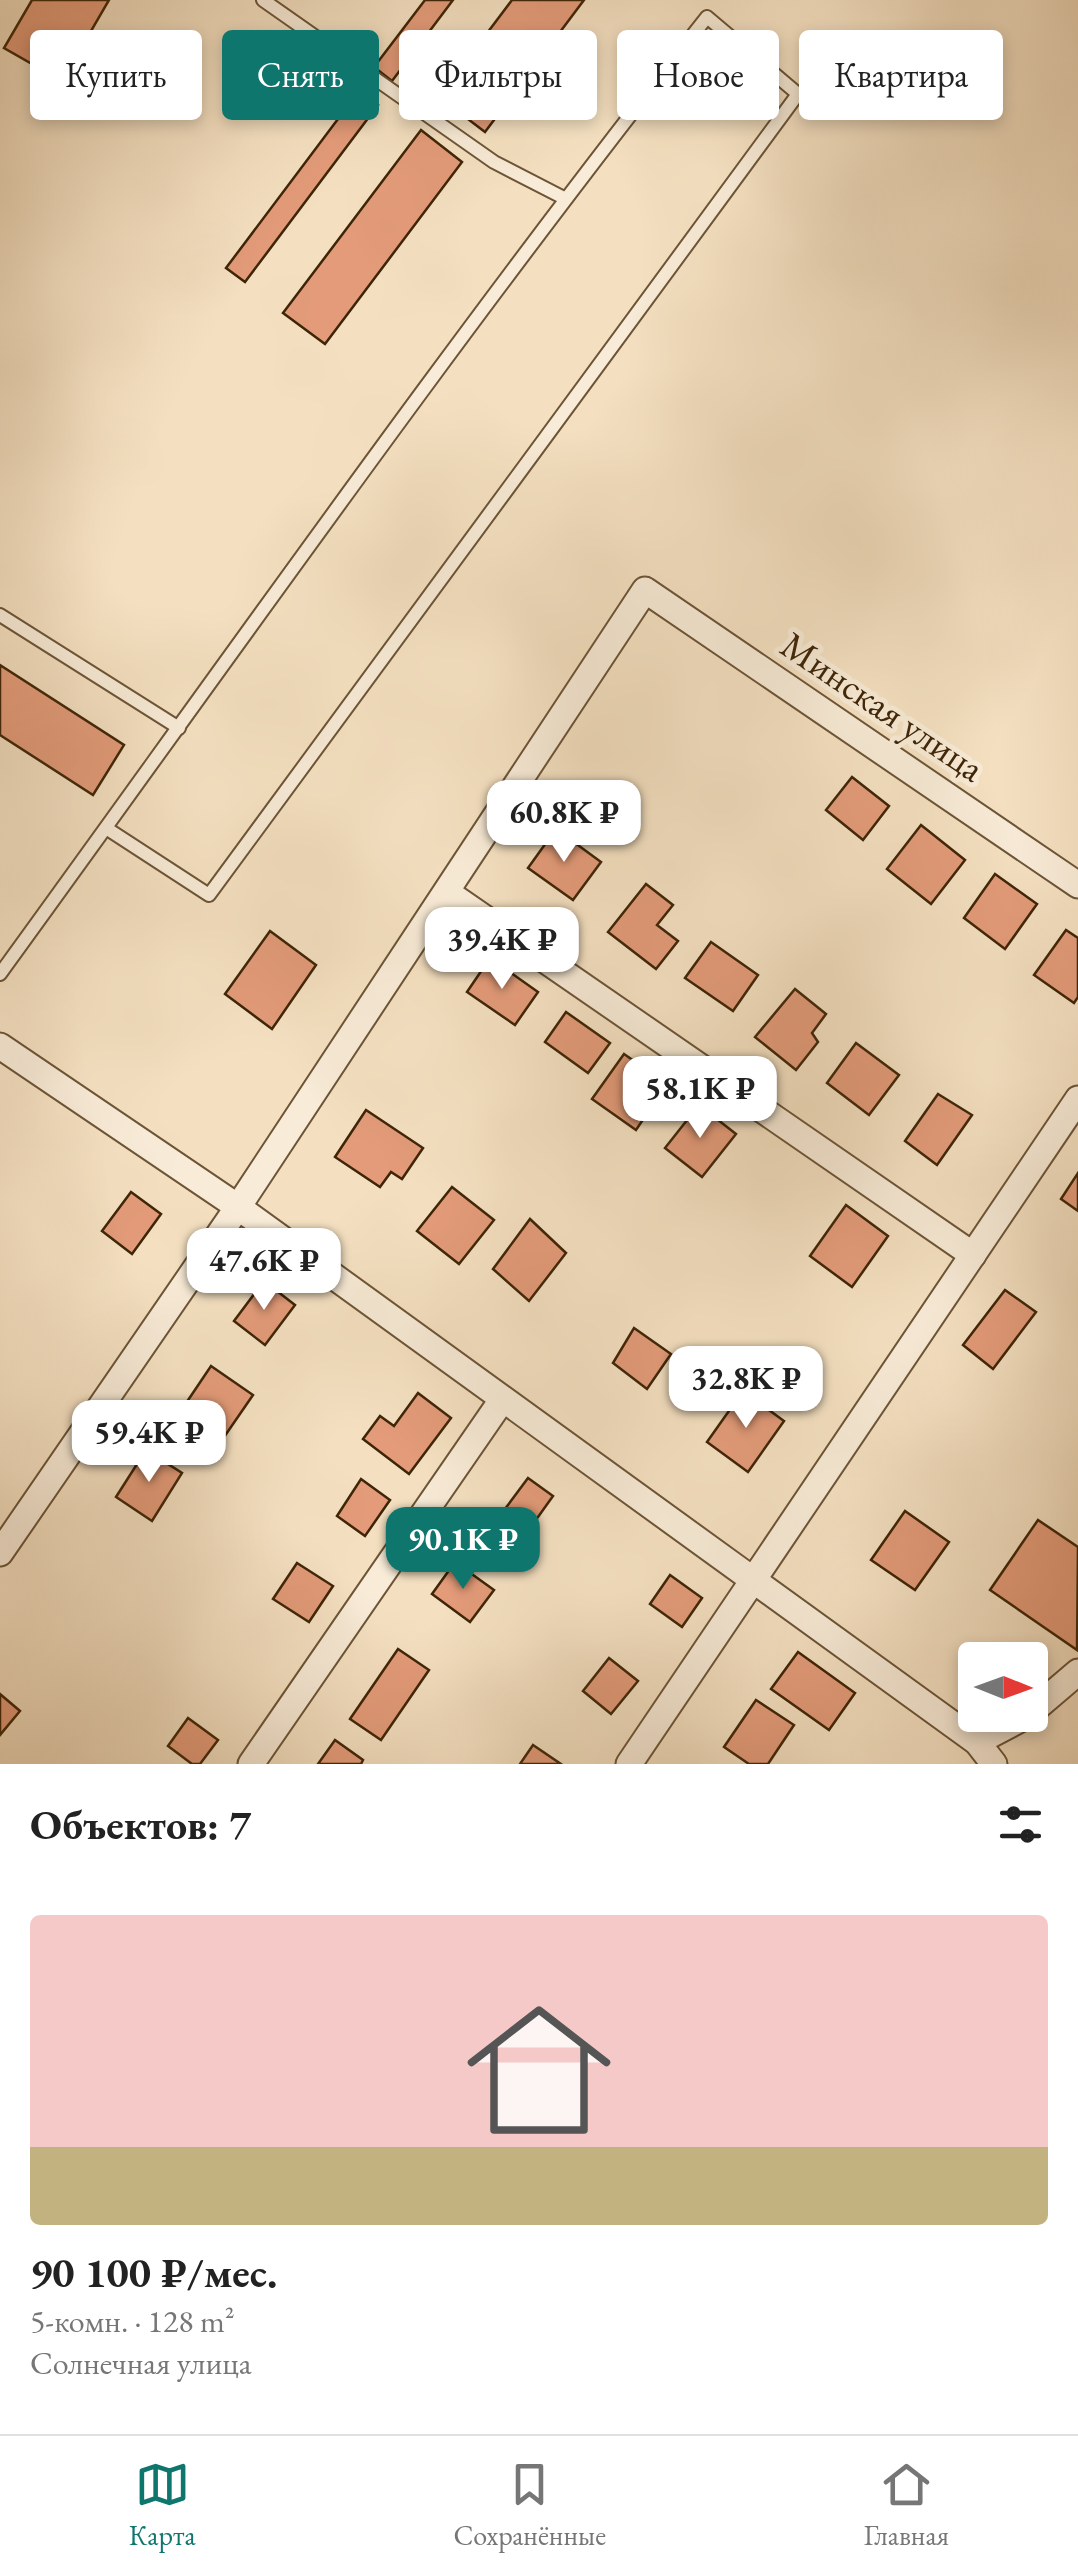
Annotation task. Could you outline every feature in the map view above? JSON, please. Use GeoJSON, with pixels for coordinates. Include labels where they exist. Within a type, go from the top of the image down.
{"type":"FeatureCollection","features":[{"type":"Feature","properties":{"kind":"street","name":"Минская улица"},"geometry":{"type":"LineString","coordinates":[[448,893],[646,590],[1078,885]]}},
{"type":"Feature","properties":{"kind":"street"},"geometry":{"type":"LineString","coordinates":[[0,1553],[448,893],[973,1255]]}},
{"type":"Feature","properties":{"kind":"street"},"geometry":{"type":"LineString","coordinates":[[0,1046],[238,1206],[753,1584],[976,1742],[994,1764]]}},
{"type":"Feature","properties":{"kind":"street"},"geometry":{"type":"LineString","coordinates":[[628,1764],[1078,1099]]}},
{"type":"Feature","properties":{"kind":"street"},"geometry":{"type":"LineString","coordinates":[[251,1764],[502,1400]]}},
{"type":"Feature","properties":{"kind":"street"},"geometry":{"type":"LineString","coordinates":[[1048,1698],[1078,1672]]}},
{"type":"Feature","properties":{"kind":"street"},"geometry":{"type":"LineString","coordinates":[[976,1742],[995,1732]]}},
{"type":"Feature","properties":{"kind":"lane"},"geometry":{"type":"LineString","coordinates":[[263,0],[494,162],[564,198]]}},
{"type":"Feature","properties":{"kind":"lane"},"geometry":{"type":"LineString","coordinates":[[0,974],[106,828],[179,728],[564,198],[707,17],[798,94],[209,895],[106,828]]}},
{"type":"Feature","properties":{"kind":"lane"},"geometry":{"type":"LineString","coordinates":[[0,616],[179,728]]}},
{"type":"Feature","properties":{"kind":"building"},"geometry":{"type":"Polygon","coordinates":[[[32,0],[109,0],[92,30],[30,30],[30,63],[4,48],[32,0]]]}},
{"type":"Feature","properties":{"kind":"building"},"geometry":{"type":"Polygon","coordinates":[[[425,0],[453,0],[430,30],[402,30],[425,0]]]}},
{"type":"Feature","properties":{"kind":"building"},"geometry":{"type":"Polygon","coordinates":[[[512,0],[584,0],[562,30],[489,30],[512,0]]]}},
{"type":"Feature","properties":{"kind":"building"},"geometry":{"type":"Polygon","coordinates":[[[399,34],[399,72],[392,81],[379,71],[379,60],[399,34]]]}},
{"type":"Feature","properties":{"kind":"building"},"geometry":{"type":"Polygon","coordinates":[[[337,120],[367,120],[245,282],[226,268],[337,120]]]}},
{"type":"Feature","properties":{"kind":"building"},"geometry":{"type":"Polygon","coordinates":[[[469,120],[494,120],[485,132],[469,120]]]}},
{"type":"Feature","properties":{"kind":"building"},"geometry":{"type":"Polygon","coordinates":[[[421,130],[462,162],[325,344],[283,313],[421,130]]]}},
{"type":"Feature","properties":{"kind":"building"},"geometry":{"type":"Polygon","coordinates":[[[0,665],[124,745],[93,795],[0,735],[0,665]]]}},
{"type":"Feature","properties":{"kind":"building"},"geometry":{"type":"Polygon","coordinates":[[[852,777],[889,806],[863,840],[826,810],[852,777]]]}},
{"type":"Feature","properties":{"kind":"building"},"geometry":{"type":"Polygon","coordinates":[[[921,825],[965,860],[931,904],[887,869],[921,825]]]}},
{"type":"Feature","properties":{"kind":"building"},"geometry":{"type":"Polygon","coordinates":[[[556,829],[601,862],[573,900],[528,868],[556,829]]]}},
{"type":"Feature","properties":{"kind":"building"},"geometry":{"type":"Polygon","coordinates":[[[995,874],[1037,904],[1005,949],[964,918],[995,874]]]}},
{"type":"Feature","properties":{"kind":"building"},"geometry":{"type":"Polygon","coordinates":[[[646,884],[673,905],[657,925],[678,941],[656,969],[608,932],[646,884]]]}},
{"type":"Feature","properties":{"kind":"building"},"geometry":{"type":"Polygon","coordinates":[[[1066,930],[1078,938],[1078,997],[1074,1003],[1034,975],[1066,930]]]}},
{"type":"Feature","properties":{"kind":"building"},"geometry":{"type":"Polygon","coordinates":[[[270,931],[316,965],[272,1029],[225,994],[270,931]]]}},
{"type":"Feature","properties":{"kind":"building"},"geometry":{"type":"Polygon","coordinates":[[[711,942],[758,975],[733,1011],[685,978],[711,942]]]}},
{"type":"Feature","properties":{"kind":"building"},"geometry":{"type":"Polygon","coordinates":[[[490,958],[538,992],[515,1025],[467,992],[490,958]]]}},
{"type":"Feature","properties":{"kind":"building"},"geometry":{"type":"Polygon","coordinates":[[[795,989],[826,1014],[812,1033],[818,1042],[796,1070],[755,1037],[795,989]]]}},
{"type":"Feature","properties":{"kind":"building"},"geometry":{"type":"Polygon","coordinates":[[[566,1012],[610,1043],[588,1073],[545,1042],[566,1012]]]}},
{"type":"Feature","properties":{"kind":"building"},"geometry":{"type":"Polygon","coordinates":[[[856,1043],[899,1075],[869,1115],[827,1083],[856,1043]]]}},
{"type":"Feature","properties":{"kind":"building"},"geometry":{"type":"Polygon","coordinates":[[[624,1054],[667,1084],[636,1130],[592,1099],[624,1054]]]}},
{"type":"Feature","properties":{"kind":"building"},"geometry":{"type":"Polygon","coordinates":[[[938,1094],[972,1115],[937,1165],[905,1141],[938,1094]]]}},
{"type":"Feature","properties":{"kind":"building"},"geometry":{"type":"Polygon","coordinates":[[[699,1105],[736,1134],[702,1177],[665,1148],[699,1105]]]}},
{"type":"Feature","properties":{"kind":"building"},"geometry":{"type":"Polygon","coordinates":[[[366,1110],[423,1148],[402,1179],[391,1172],[380,1187],[335,1157],[366,1110]]]}},
{"type":"Feature","properties":{"kind":"building"},"geometry":{"type":"Polygon","coordinates":[[[1078,1173],[1078,1211],[1061,1199],[1078,1173]]]}},
{"type":"Feature","properties":{"kind":"building"},"geometry":{"type":"Polygon","coordinates":[[[452,1187],[494,1220],[459,1264],[417,1231],[452,1187]]]}},
{"type":"Feature","properties":{"kind":"building"},"geometry":{"type":"Polygon","coordinates":[[[131,1192],[161,1214],[132,1254],[102,1231],[131,1192]]]}},
{"type":"Feature","properties":{"kind":"building"},"geometry":{"type":"Polygon","coordinates":[[[846,1205],[888,1236],[852,1287],[810,1256],[846,1205]]]}},
{"type":"Feature","properties":{"kind":"building"},"geometry":{"type":"Polygon","coordinates":[[[530,1219],[566,1253],[529,1301],[493,1269],[530,1219]]]}},
{"type":"Feature","properties":{"kind":"building"},"geometry":{"type":"Polygon","coordinates":[[[264,1281],[295,1305],[265,1345],[234,1321],[264,1281]]]}},
{"type":"Feature","properties":{"kind":"building"},"geometry":{"type":"Polygon","coordinates":[[[1005,1290],[1036,1312],[993,1369],[963,1345],[1005,1290]]]}},
{"type":"Feature","properties":{"kind":"building"},"geometry":{"type":"Polygon","coordinates":[[[634,1328],[671,1354],[647,1389],[613,1363],[634,1328]]]}},
{"type":"Feature","properties":{"kind":"building"},"geometry":{"type":"Polygon","coordinates":[[[211,1366],[253,1395],[211,1456],[170,1427],[211,1366]]]}},
{"type":"Feature","properties":{"kind":"building"},"geometry":{"type":"Polygon","coordinates":[[[743,1391],[784,1421],[748,1472],[707,1442],[743,1391]]]}},
{"type":"Feature","properties":{"kind":"building"},"geometry":{"type":"Polygon","coordinates":[[[418,1393],[451,1418],[409,1474],[363,1439],[380,1416],[394,1426],[418,1393]]]}},
{"type":"Feature","properties":{"kind":"building"},"geometry":{"type":"Polygon","coordinates":[[[146,1450],[182,1473],[152,1521],[116,1497],[146,1450]]]}},
{"type":"Feature","properties":{"kind":"building"},"geometry":{"type":"Polygon","coordinates":[[[528,1478],[553,1496],[528,1531],[502,1513],[528,1478]]]}},
{"type":"Feature","properties":{"kind":"building"},"geometry":{"type":"Polygon","coordinates":[[[361,1479],[390,1500],[365,1536],[337,1516],[361,1479]]]}},
{"type":"Feature","properties":{"kind":"building"},"geometry":{"type":"Polygon","coordinates":[[[905,1511],[949,1542],[915,1590],[871,1560],[905,1511]]]}},
{"type":"Feature","properties":{"kind":"building"},"geometry":{"type":"Polygon","coordinates":[[[1038,1520],[1078,1547],[1077,1650],[990,1590],[1038,1520]]]}},
{"type":"Feature","properties":{"kind":"building"},"geometry":{"type":"Polygon","coordinates":[[[455,1562],[494,1590],[470,1622],[432,1594],[455,1562]]]}},
{"type":"Feature","properties":{"kind":"building"},"geometry":{"type":"Polygon","coordinates":[[[297,1563],[333,1586],[309,1622],[273,1599],[297,1563]]]}},
{"type":"Feature","properties":{"kind":"building"},"geometry":{"type":"Polygon","coordinates":[[[670,1575],[702,1598],[682,1627],[650,1604],[670,1575]]]}},
{"type":"Feature","properties":{"kind":"building"},"geometry":{"type":"Polygon","coordinates":[[[398,1649],[429,1670],[381,1740],[350,1719],[398,1649]]]}},
{"type":"Feature","properties":{"kind":"building"},"geometry":{"type":"Polygon","coordinates":[[[798,1652],[855,1693],[829,1730],[771,1689],[798,1652]]]}},
{"type":"Feature","properties":{"kind":"building"},"geometry":{"type":"Polygon","coordinates":[[[609,1658],[638,1681],[611,1714],[583,1691],[609,1658]]]}},
{"type":"Feature","properties":{"kind":"building"},"geometry":{"type":"Polygon","coordinates":[[[0,1694],[20,1711],[0,1735],[0,1694]]]}},
{"type":"Feature","properties":{"kind":"building"},"geometry":{"type":"Polygon","coordinates":[[[756,1700],[794,1725],[768,1764],[749,1764],[724,1747],[756,1700]]]}},
{"type":"Feature","properties":{"kind":"building"},"geometry":{"type":"Polygon","coordinates":[[[188,1718],[218,1740],[200,1764],[192,1764],[168,1746],[188,1718]]]}},
{"type":"Feature","properties":{"kind":"building"},"geometry":{"type":"Polygon","coordinates":[[[335,1740],[363,1760],[361,1764],[318,1764],[335,1740]]]}},
{"type":"Feature","properties":{"kind":"building"},"geometry":{"type":"Polygon","coordinates":[[[533,1745],[561,1764],[520,1764],[533,1745]]]}}]}
